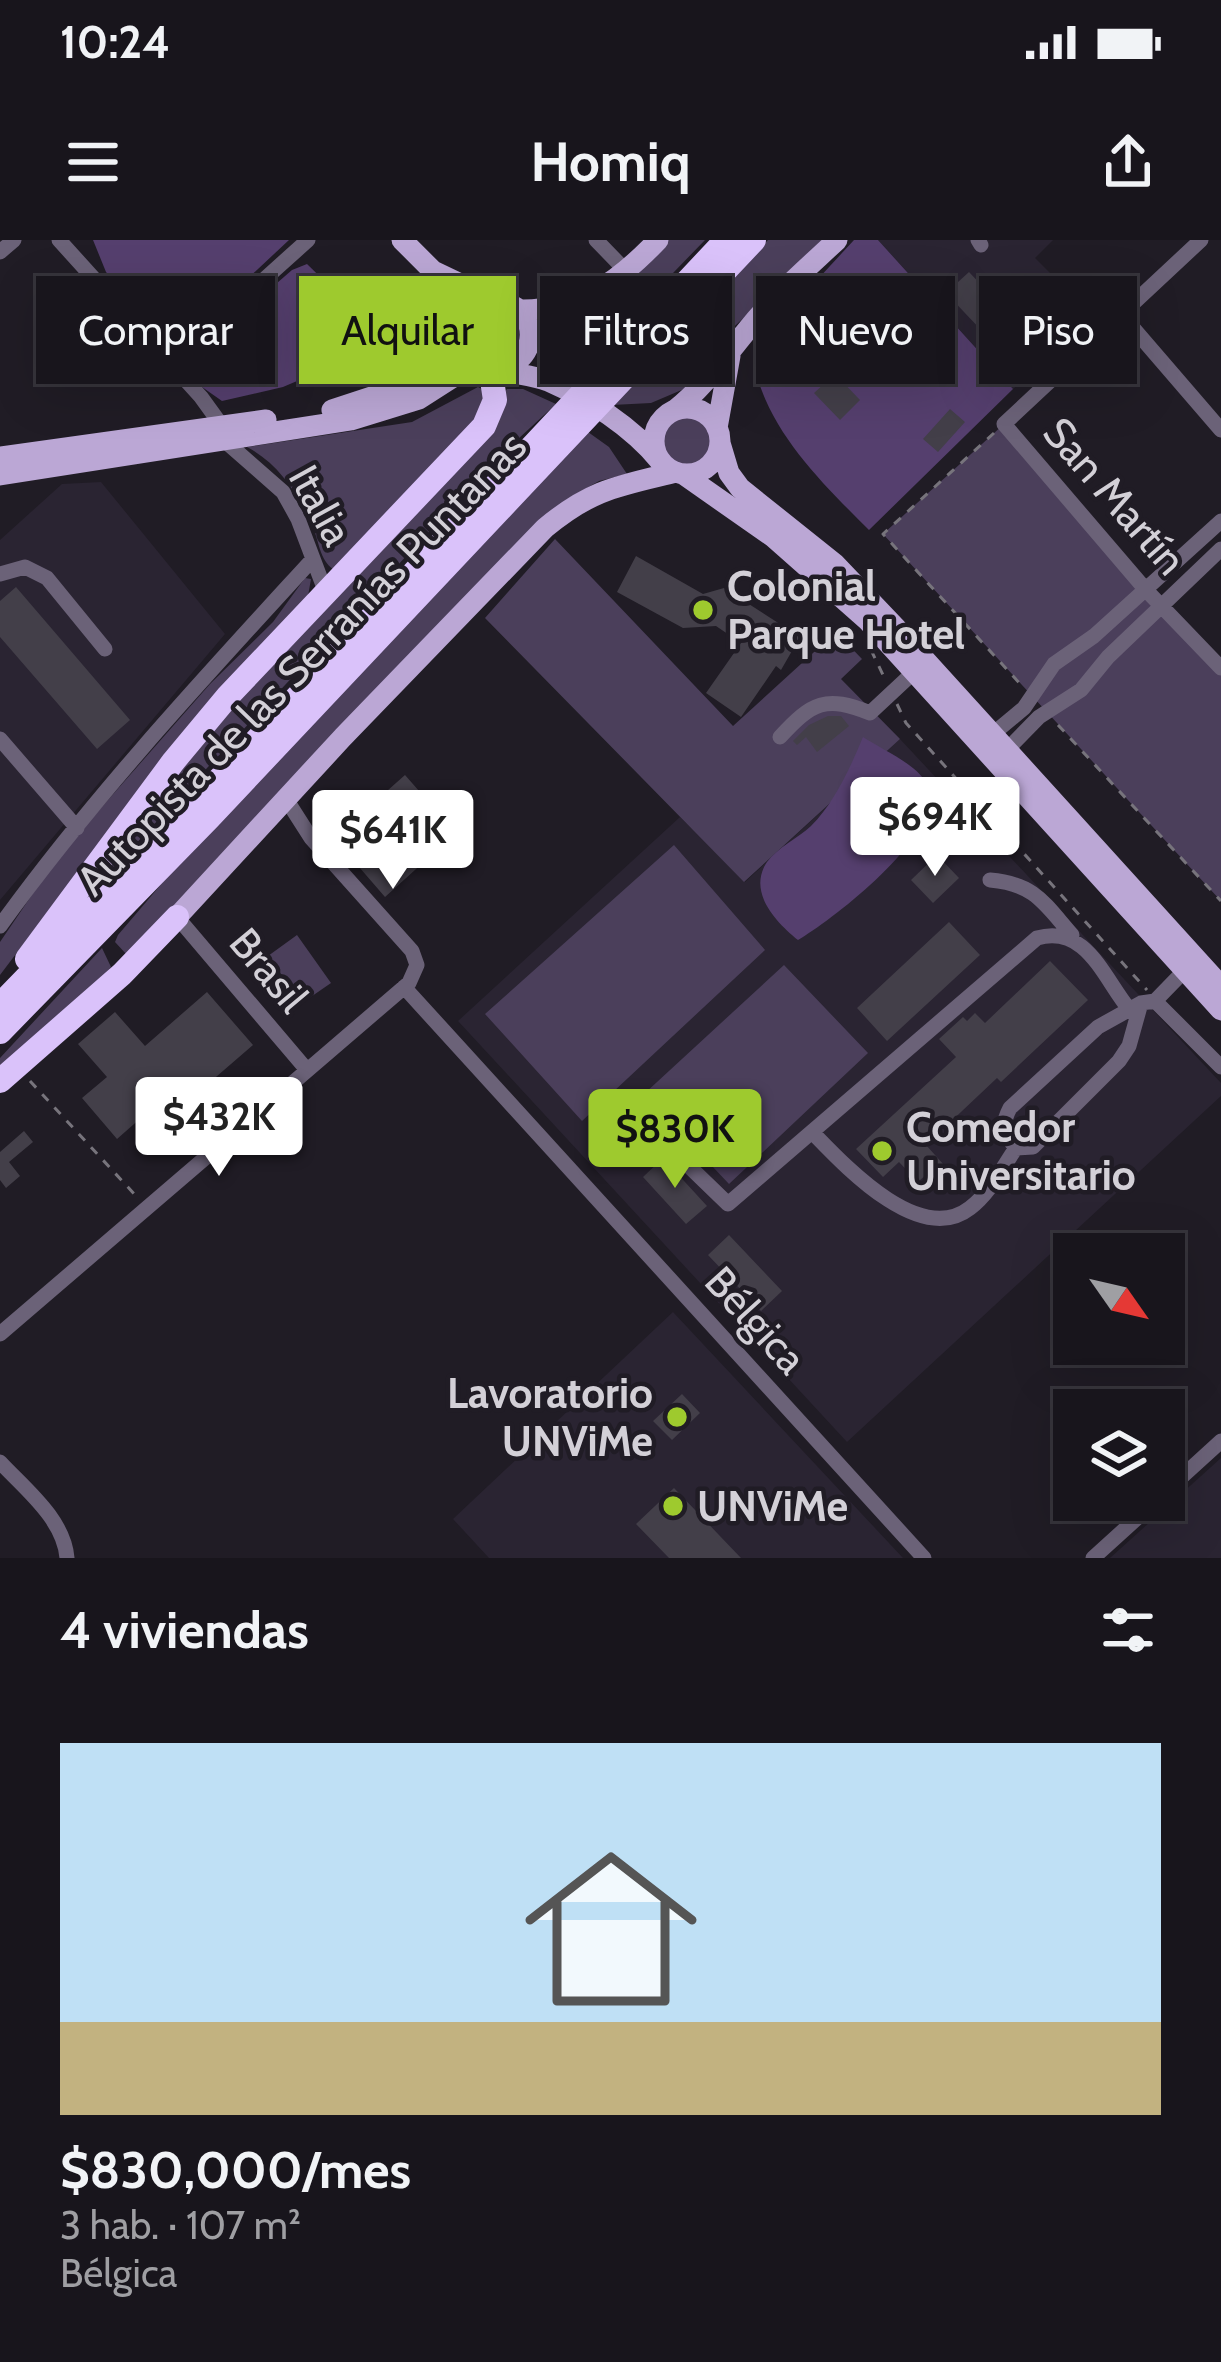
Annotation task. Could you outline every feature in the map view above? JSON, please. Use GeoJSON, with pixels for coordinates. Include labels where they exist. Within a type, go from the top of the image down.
{"type":"FeatureCollection","features":[{"type":"Feature","properties":{"kind":"highway","name":"Autopista de las Serranías Puntanas"},"geometry":{"type":"LineString","coordinates":[[600,391],[726,240]]}},
{"type":"Feature","properties":{"kind":"highway","name":"Autopista de las Serranías Puntanas"},"geometry":{"type":"LineString","coordinates":[[0,1032],[600,391],[754,240]]}},
{"type":"Feature","properties":{"kind":"highway"},"geometry":{"type":"LineString","coordinates":[[0,993],[228,696],[484,426],[495,400],[494,384]]}},
{"type":"Feature","properties":{"kind":"highway","name":"Autopista de las Serranías Puntanas"},"geometry":{"type":"LineString","coordinates":[[0,1005],[571,422]]}},
{"type":"Feature","properties":{"kind":"highway"},"geometry":{"type":"LineString","coordinates":[[9,1074],[122,974],[177,917]]}},
{"type":"Feature","properties":{"kind":"main road"},"geometry":{"type":"LineString","coordinates":[[402,240],[434,276]]}},
{"type":"Feature","properties":{"kind":"main road"},"geometry":{"type":"LineString","coordinates":[[516,306],[559,308],[575,302],[627,272],[658,240]]}},
{"type":"Feature","properties":{"kind":"main road"},"geometry":{"type":"LineString","coordinates":[[732,353],[745,332],[837,240]]}},
{"type":"Feature","properties":{"kind":"main road"},"geometry":{"type":"LineString","coordinates":[[430,269],[445,276]]}},
{"type":"Feature","properties":{"kind":"main road"},"geometry":{"type":"LineString","coordinates":[[516,312],[531,328],[540,362]]}},
{"type":"Feature","properties":{"kind":"main road"},"geometry":{"type":"LineString","coordinates":[[516,359],[523,357],[531,338]]}},
{"type":"Feature","properties":{"kind":"main road"},"geometry":{"type":"LineString","coordinates":[[224,434],[374,399],[402,384]]}},
{"type":"Feature","properties":{"kind":"main road"},"geometry":{"type":"LineString","coordinates":[[2,466],[385,412],[442,384]]}},
{"type":"Feature","properties":{"kind":"main road"},"geometry":{"type":"LineString","coordinates":[[552,384],[623,423],[673,469],[773,537],[832,586],[994,748]]}},
{"type":"Feature","properties":{"kind":"main road"},"geometry":{"type":"LineString","coordinates":[[673,469],[654,435],[701,384]]}},
{"type":"Feature","properties":{"kind":"main road"},"geometry":{"type":"LineString","coordinates":[[177,917],[545,528],[574,504],[603,489],[673,469],[694,473],[711,463],[726,384]]}},
{"type":"Feature","properties":{"kind":"main road"},"geometry":{"type":"LineString","coordinates":[[623,423],[685,408],[704,413],[740,488],[835,564],[1190,965],[1221,1010]]}},
{"type":"Feature","properties":{"kind":"main road"},"geometry":{"type":"LineString","coordinates":[[1190,965],[1220,984]]}},
{"type":"Feature","properties":{"kind":"street"},"geometry":{"type":"LineString","coordinates":[[0,253],[14,240]]}},
{"type":"Feature","properties":{"kind":"street","name":"Italia"},"geometry":{"type":"LineString","coordinates":[[59,240],[91,276]]}},
{"type":"Feature","properties":{"kind":"street"},"geometry":{"type":"LineString","coordinates":[[268,276],[308,240]]}},
{"type":"Feature","properties":{"kind":"street"},"geometry":{"type":"LineString","coordinates":[[596,240],[627,272]]}},
{"type":"Feature","properties":{"kind":"street"},"geometry":{"type":"LineString","coordinates":[[1137,299],[1201,240]]}},
{"type":"Feature","properties":{"kind":"street"},"geometry":{"type":"LineString","coordinates":[[1137,333],[1221,430]]}},
{"type":"Feature","properties":{"kind":"street","name":"Italia"},"geometry":{"type":"LineString","coordinates":[[186,384],[224,434],[283,492],[326,593]]}},
{"type":"Feature","properties":{"kind":"street"},"geometry":{"type":"LineString","coordinates":[[1004,424],[1047,384]]}},
{"type":"Feature","properties":{"kind":"street","name":"San Martín"},"geometry":{"type":"LineString","coordinates":[[1004,424],[1146,590],[1221,668]]}},
{"type":"Feature","properties":{"kind":"street"},"geometry":{"type":"LineString","coordinates":[[994,748],[1054,664],[1094,636],[1221,521]]}},
{"type":"Feature","properties":{"kind":"street"},"geometry":{"type":"LineString","coordinates":[[994,748],[1081,690],[1108,657],[1221,549]]}},
{"type":"Feature","properties":{"kind":"street"},"geometry":{"type":"LineString","coordinates":[[0,926],[77,828],[312,560]]}},
{"type":"Feature","properties":{"kind":"street"},"geometry":{"type":"LineString","coordinates":[[0,574],[26,567],[47,578],[105,649]]}},
{"type":"Feature","properties":{"kind":"street"},"geometry":{"type":"LineString","coordinates":[[780,737],[815,705],[830,701],[870,713],[914,672]]}},
{"type":"Feature","properties":{"kind":"street"},"geometry":{"type":"LineString","coordinates":[[0,739],[77,828]]}},
{"type":"Feature","properties":{"kind":"street"},"geometry":{"type":"LineString","coordinates":[[0,1334],[404,987],[417,965],[412,951],[311,838],[286,799]]}},
{"type":"Feature","properties":{"kind":"street"},"geometry":{"type":"LineString","coordinates":[[990,880],[1029,889],[1142,1004],[1221,1067]]}},
{"type":"Feature","properties":{"kind":"street","name":"Brasil"},"geometry":{"type":"LineString","coordinates":[[177,917],[307,1070]]}},
{"type":"Feature","properties":{"kind":"street"},"geometry":{"type":"LineString","coordinates":[[666,1144],[728,1204],[1037,938],[1055,933],[1078,942]]}},
{"type":"Feature","properties":{"kind":"street"},"geometry":{"type":"LineString","coordinates":[[1016,1148],[1004,1135],[1010,1108],[1098,1027],[1142,1004],[1190,965]]}},
{"type":"Feature","properties":{"kind":"street","name":"Bélgica"},"geometry":{"type":"LineString","coordinates":[[404,987],[924,1558]]}},
{"type":"Feature","properties":{"kind":"street"},"geometry":{"type":"LineString","coordinates":[[1016,1148],[1033,1147],[1119,1060],[1129,1046],[1142,1004]]}},
{"type":"Feature","properties":{"kind":"street"},"geometry":{"type":"LineString","coordinates":[[813,1132],[895,1205],[926,1217],[946,1218],[968,1210],[992,1185],[1016,1148]]}},
{"type":"Feature","properties":{"kind":"street"},"geometry":{"type":"LineString","coordinates":[[1185,1474],[1221,1441]]}},
{"type":"Feature","properties":{"kind":"street"},"geometry":{"type":"LineString","coordinates":[[0,1462],[54,1521],[66,1551]]}},
{"type":"Feature","properties":{"kind":"street"},"geometry":{"type":"LineString","coordinates":[[1093,1558],[1134,1521]]}},
{"type":"Feature","properties":{"kind":"path"},"geometry":{"type":"LineString","coordinates":[[884,534],[1004,424]]}},
{"type":"Feature","properties":{"kind":"path"},"geometry":{"type":"LineString","coordinates":[[866,641],[886,680]]}},
{"type":"Feature","properties":{"kind":"path"},"geometry":{"type":"LineString","coordinates":[[895,700],[906,724],[1142,1004]]}},
{"type":"Feature","properties":{"kind":"path"},"geometry":{"type":"LineString","coordinates":[[9,1074],[147,1208]]}},
{"type":"Feature","properties":{"kind":"shaded area"},"geometry":{"type":"Polygon","coordinates":[[[93,240],[289,240],[250,276],[109,276],[93,240]]]}},
{"type":"Feature","properties":{"kind":"shaded area"},"geometry":{"type":"Polygon","coordinates":[[[668,240],[705,240],[670,276],[604,276],[668,240]]]}},
{"type":"Feature","properties":{"kind":"shaded area"},"geometry":{"type":"Polygon","coordinates":[[[768,240],[826,240],[788,276],[756,276],[756,306],[732,329],[732,278],[768,240]]]}},
{"type":"Feature","properties":{"kind":"shaded area"},"geometry":{"type":"Polygon","coordinates":[[[854,240],[878,240],[911,276],[821,276],[854,240]]]}},
{"type":"Feature","properties":{"kind":"shaded area"},"geometry":{"type":"Polygon","coordinates":[[[878,240],[1053,240],[1035,258],[1053,276],[979,276],[979,351],[955,325],[955,276],[911,276],[878,240]]]}},
{"type":"Feature","properties":{"kind":"shaded area"},"geometry":{"type":"Polygon","coordinates":[[[307,264],[319,276],[299,276],[299,380],[222,401],[201,384],[275,384],[275,285],[307,264]]]}},
{"type":"Feature","properties":{"kind":"shaded area"},"geometry":{"type":"Polygon","coordinates":[[[540,312],[540,347],[532,316],[540,312]]]}},
{"type":"Feature","properties":{"kind":"shaded area"},"geometry":{"type":"Polygon","coordinates":[[[516,322],[526,338],[516,348],[516,322]]]}},
{"type":"Feature","properties":{"kind":"shaded area"},"geometry":{"type":"Polygon","coordinates":[[[955,325],[979,351],[979,384],[1008,384],[1013,389],[869,530],[796,451],[760,384],[955,384],[955,325]]]}},
{"type":"Feature","properties":{"kind":"shaded area"},"geometry":{"type":"Polygon","coordinates":[[[632,384],[688,384],[651,403],[612,405],[632,384]]]}},
{"type":"Feature","properties":{"kind":"shaded area"},"geometry":{"type":"Polygon","coordinates":[[[478,387],[484,390],[481,419],[333,569],[294,492],[269,462],[247,447],[412,422],[478,387]]]}},
{"type":"Feature","properties":{"kind":"shaded area"},"geometry":{"type":"Polygon","coordinates":[[[507,389],[523,389],[556,404],[505,451],[66,918],[189,754],[507,389]]]}},
{"type":"Feature","properties":{"kind":"shaded area"},"geometry":{"type":"Polygon","coordinates":[[[687,415],[706,422],[713,441],[706,460],[687,467],[668,460],[661,441],[668,422],[687,415]]]}},
{"type":"Feature","properties":{"kind":"shaded area"},"geometry":{"type":"Polygon","coordinates":[[[1004,424],[1221,668],[1221,901],[883,534],[1004,424]]]}},
{"type":"Feature","properties":{"kind":"shaded area"},"geometry":{"type":"Polygon","coordinates":[[[588,432],[609,447],[627,474],[599,481],[566,500],[127,955],[115,942],[118,935],[175,868],[588,432]]]}},
{"type":"Feature","properties":{"kind":"shaded area"},"geometry":{"type":"Polygon","coordinates":[[[101,482],[225,634],[0,900],[0,540],[62,484],[101,482]]]}},
{"type":"Feature","properties":{"kind":"shaded area"},"geometry":{"type":"Polygon","coordinates":[[[555,539],[733,726],[836,632],[862,659],[841,679],[900,739],[744,882],[485,618],[555,539]]]}},
{"type":"Feature","properties":{"kind":"shaded area"},"geometry":{"type":"Polygon","coordinates":[[[305,578],[311,579],[308,596],[65,889],[0,975],[0,942],[57,858],[210,684],[273,622],[305,578]]]}},
{"type":"Feature","properties":{"kind":"shaded area"},"geometry":{"type":"Polygon","coordinates":[[[863,737],[905,762],[925,781],[930,800],[923,822],[886,870],[798,940],[767,906],[760,884],[762,873],[771,857],[811,826],[827,806],[863,737]]]}},
{"type":"Feature","properties":{"kind":"shaded area"},"geometry":{"type":"Polygon","coordinates":[[[900,739],[1221,1083],[1221,1096],[1073,1233],[1053,1233],[1053,1251],[847,1442],[458,1021],[680,817],[745,882],[900,739]]]}},
{"type":"Feature","properties":{"kind":"shaded area"},"geometry":{"type":"Polygon","coordinates":[[[674,845],[765,950],[582,1121],[485,1014],[674,845]]]}},
{"type":"Feature","properties":{"kind":"shaded area"},"geometry":{"type":"Polygon","coordinates":[[[297,935],[331,983],[302,1003],[268,956],[297,935]]]}},
{"type":"Feature","properties":{"kind":"shaded area"},"geometry":{"type":"Polygon","coordinates":[[[102,948],[111,967],[0,1072],[0,1058],[102,948]]]}},
{"type":"Feature","properties":{"kind":"shaded area"},"geometry":{"type":"Polygon","coordinates":[[[784,965],[868,1053],[729,1184],[644,1094],[784,965]]]}},
{"type":"Feature","properties":{"kind":"shaded area"},"geometry":{"type":"Polygon","coordinates":[[[673,1312],[903,1558],[489,1558],[453,1519],[673,1312]]]}},
{"type":"Feature","properties":{"kind":"shaded area"},"geometry":{"type":"Polygon","coordinates":[[[1221,1458],[1221,1558],[1110,1558],[1151,1521],[1185,1521],[1185,1490],[1221,1458]]]}},
{"type":"Feature","properties":{"kind":"building"},"geometry":{"type":"Polygon","coordinates":[[[969,272],[979,283],[979,328],[955,302],[955,285],[969,272]]]}},
{"type":"Feature","properties":{"kind":"building"},"geometry":{"type":"Polygon","coordinates":[[[824,384],[845,384],[860,400],[840,420],[814,393],[824,384]]]}},
{"type":"Feature","properties":{"kind":"building"},"geometry":{"type":"Polygon","coordinates":[[[950,409],[965,422],[938,452],[923,439],[950,409]]]}},
{"type":"Feature","properties":{"kind":"building","name":"Colonial Parque Hotel"},"geometry":{"type":"Polygon","coordinates":[[[636,556],[703,594],[724,588],[800,637],[781,670],[776,666],[741,717],[706,693],[741,643],[716,626],[683,628],[617,592],[636,556]]]}},
{"type":"Feature","properties":{"kind":"building"},"geometry":{"type":"Polygon","coordinates":[[[16,587],[130,720],[97,749],[0,637],[0,601],[16,587]]]}},
{"type":"Feature","properties":{"kind":"building"},"geometry":{"type":"Polygon","coordinates":[[[841,716],[849,726],[817,752],[806,737],[797,745],[793,741],[809,725],[841,716]]]}},
{"type":"Feature","properties":{"kind":"building"},"geometry":{"type":"Polygon","coordinates":[[[405,775],[456,833],[385,897],[334,838],[405,775]]]}},
{"type":"Feature","properties":{"kind":"building"},"geometry":{"type":"Polygon","coordinates":[[[937,855],[959,878],[933,903],[911,880],[937,855]]]}},
{"type":"Feature","properties":{"kind":"building"},"geometry":{"type":"Polygon","coordinates":[[[949,922],[980,955],[887,1041],[857,1008],[949,922]]]}},
{"type":"Feature","properties":{"kind":"building"},"geometry":{"type":"Polygon","coordinates":[[[1050,961],[1088,1000],[926,1145],[944,1165],[933,1176],[929,1172],[918,1182],[899,1162],[883,1177],[856,1149],[956,1057],[939,1039],[963,1017],[967,1021],[975,1013],[985,1023],[1050,961]]]}},
{"type":"Feature","properties":{"kind":"building"},"geometry":{"type":"Polygon","coordinates":[[[207,992],[253,1045],[187,1102],[175,1088],[117,1139],[82,1098],[107,1077],[78,1044],[115,1012],[145,1046],[207,992]]]}},
{"type":"Feature","properties":{"kind":"building"},"geometry":{"type":"Polygon","coordinates":[[[24,1131],[33,1142],[9,1162],[20,1176],[6,1188],[0,1180],[0,1152],[24,1131]]]}},
{"type":"Feature","properties":{"kind":"building"},"geometry":{"type":"Polygon","coordinates":[[[663,1158],[707,1206],[686,1224],[643,1177],[663,1158]]]}},
{"type":"Feature","properties":{"kind":"building"},"geometry":{"type":"Polygon","coordinates":[[[729,1235],[782,1291],[761,1311],[708,1255],[729,1235]]]}},
{"type":"Feature","properties":{"kind":"building","name":"Lavoratorio UNViMe"},"geometry":{"type":"Polygon","coordinates":[[[682,1394],[700,1413],[672,1440],[653,1421],[682,1394]]]}},
{"type":"Feature","properties":{"kind":"building","name":"UNViMe"},"geometry":{"type":"Polygon","coordinates":[[[674,1488],[741,1558],[669,1558],[636,1524],[674,1488]]]}},
{"type":"Feature","properties":{"kind":"place","name":"Colonial Parque Hotel"},"geometry":{"type":"Point","coordinates":[703,610]}},
{"type":"Feature","properties":{"kind":"place","name":"Comedor Universitario"},"geometry":{"type":"Point","coordinates":[882,1151]}},
{"type":"Feature","properties":{"kind":"place","name":"Lavoratorio UNViMe"},"geometry":{"type":"Point","coordinates":[677,1417]}},
{"type":"Feature","properties":{"kind":"place","name":"UNViMe"},"geometry":{"type":"Point","coordinates":[673,1506]}}]}
